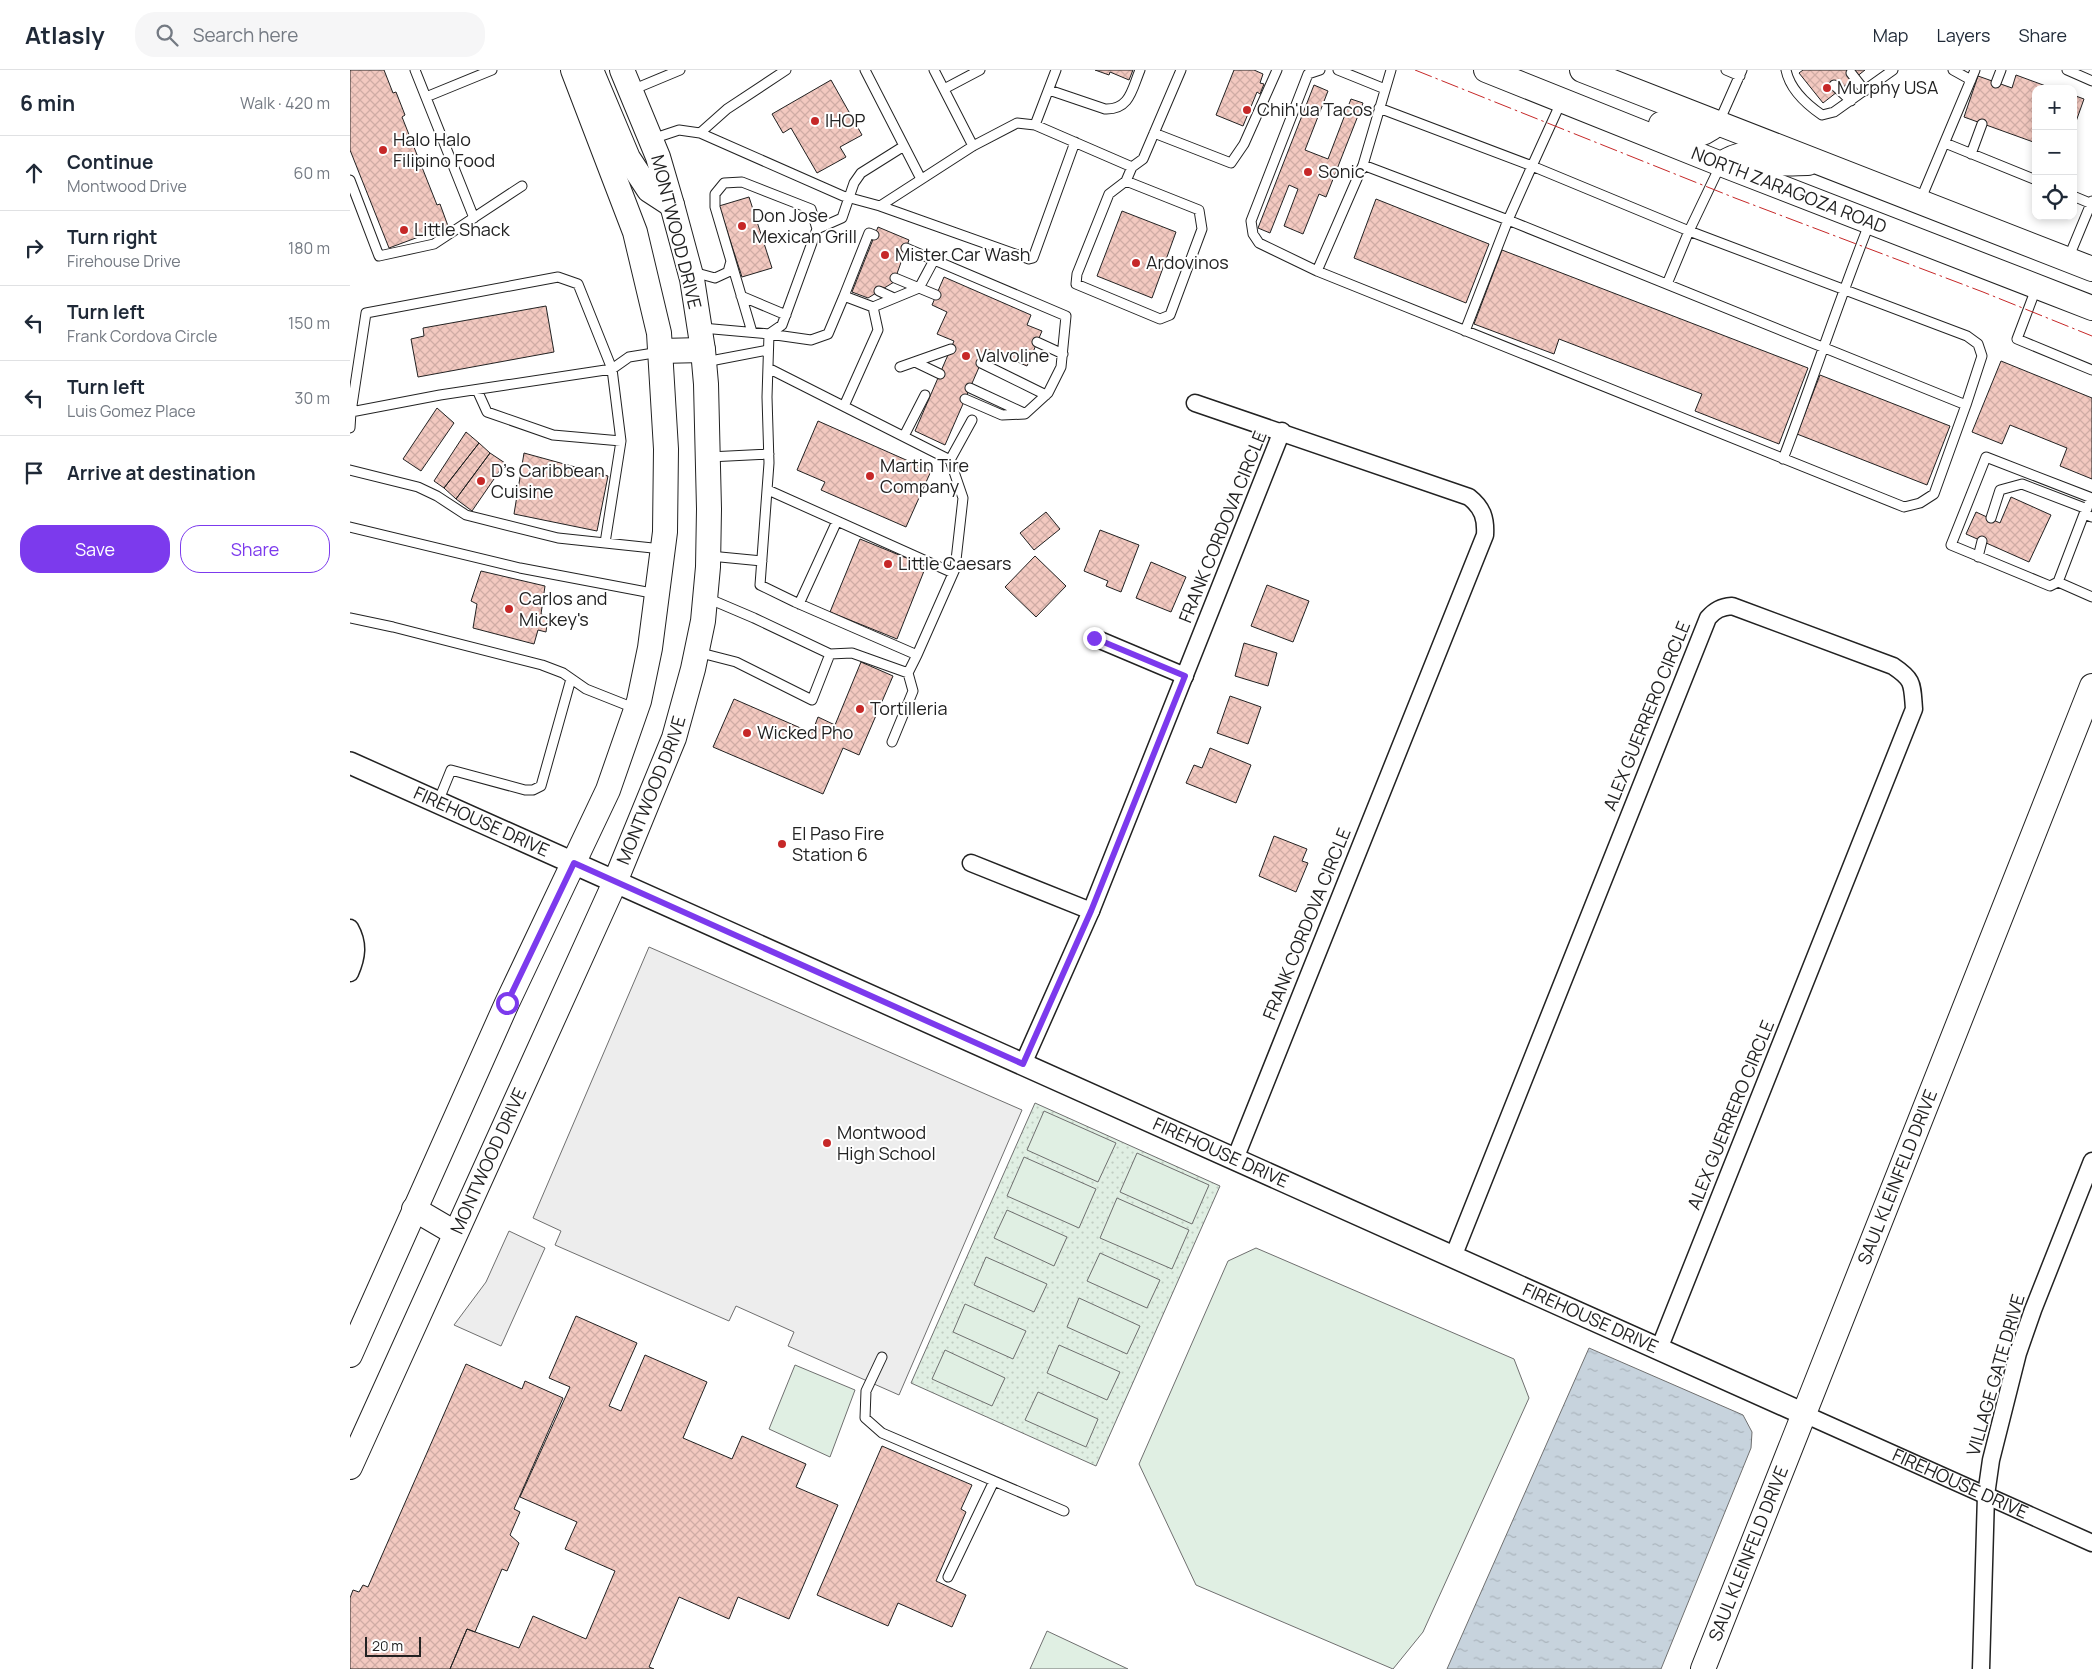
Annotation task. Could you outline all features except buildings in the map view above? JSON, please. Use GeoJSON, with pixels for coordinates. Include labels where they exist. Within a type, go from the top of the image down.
{"type":"FeatureCollection","features":[{"type":"Feature","properties":{"kind":"main road"},"geometry":{"type":"LineString","coordinates":[[350,1354],[507,1003],[608,790],[637,710],[650,648],[663,549],[666,449],[659,333],[635,232],[573,70]]}},
{"type":"Feature","properties":{"kind":"main road"},"geometry":{"type":"LineString","coordinates":[[591,70],[628,158],[649,190],[672,205]]}},
{"type":"Feature","properties":{"kind":"main road","name":"NORTH ZARAGOZA ROAD"},"geometry":{"type":"LineString","coordinates":[[1486,70],[1721,164],[2092,308]]}},
{"type":"Feature","properties":{"kind":"main road","name":"NORTH ZARAGOZA ROAD"},"geometry":{"type":"LineString","coordinates":[[1582,70],[2092,269]]}},
{"type":"Feature","properties":{"kind":"main road","name":"MONTWOOD DRIVE"},"geometry":{"type":"LineString","coordinates":[[350,1467],[615,882],[674,738],[696,652],[705,597],[708,556],[707,457],[702,347],[690,271],[672,205],[650,140],[626,80]]}},
{"type":"Feature","properties":{"kind":"main road"},"geometry":{"type":"LineString","coordinates":[[1597,114],[1623,111],[1698,136],[1706,133],[1718,123]]}},
{"type":"Feature","properties":{"kind":"main road"},"geometry":{"type":"LineString","coordinates":[[1721,164],[1743,154],[1775,163],[1822,164]]}},
{"type":"Feature","properties":{"kind":"main road"},"geometry":{"type":"LineString","coordinates":[[660,352],[702,347]]}},
{"type":"Feature","properties":{"kind":"main road","name":"SAUL KLEINFELD DRIVE"},"geometry":{"type":"LineString","coordinates":[[1703,1669],[2092,686]]}},
{"type":"Feature","properties":{"kind":"main road"},"geometry":{"type":"LineString","coordinates":[[414,1209],[455,1233]]}},
{"type":"Feature","properties":{"kind":"street"},"geometry":{"type":"LineString","coordinates":[[1195,402],[1282,431]]}},
{"type":"Feature","properties":{"kind":"street","name":"FRANK CORDOVA CIRCLE"},"geometry":{"type":"LineString","coordinates":[[1023,1064],[1091,911],[1282,431],[1469,497],[1482,511],[1486,522],[1485,536],[1235,1159]]}},
{"type":"Feature","properties":{"kind":"street","name":"ALEX GUERRERO CIRCLE"},"geometry":{"type":"LineString","coordinates":[[1453,1257],[1708,618],[1715,610],[1732,606],[1893,666],[1907,676],[1913,690],[1914,709],[1659,1349]]}},
{"type":"Feature","properties":{"kind":"street"},"geometry":{"type":"LineString","coordinates":[[1094,638],[1185,676]]}},
{"type":"Feature","properties":{"kind":"street","name":"FIREHOUSE DRIVE"},"geometry":{"type":"LineString","coordinates":[[350,763],[2092,1543]]}},
{"type":"Feature","properties":{"kind":"street"},"geometry":{"type":"LineString","coordinates":[[971,863],[1091,911]]}},
{"type":"Feature","properties":{"kind":"street"},"geometry":{"type":"LineString","coordinates":[[350,928],[356,940],[357,955],[350,973]]}},
{"type":"Feature","properties":{"kind":"street","name":"VILLAGE GATE DRIVE"},"geometry":{"type":"LineString","coordinates":[[1981,1669],[1986,1495],[1991,1460],[2018,1353],[2092,1161]]}},
{"type":"Feature","properties":{"kind":"lane"},"geometry":{"type":"LineString","coordinates":[[415,70],[474,218]]}},
{"type":"Feature","properties":{"kind":"lane"},"geometry":{"type":"LineString","coordinates":[[426,97],[492,70]]}},
{"type":"Feature","properties":{"kind":"lane"},"geometry":{"type":"LineString","coordinates":[[626,80],[680,70]]}},
{"type":"Feature","properties":{"kind":"lane"},"geometry":{"type":"LineString","coordinates":[[700,133],[727,109],[786,70]]}},
{"type":"Feature","properties":{"kind":"lane"},"geometry":{"type":"LineString","coordinates":[[865,70],[921,179]]}},
{"type":"Feature","properties":{"kind":"lane"},"geometry":{"type":"LineString","coordinates":[[934,70],[973,146]]}},
{"type":"Feature","properties":{"kind":"lane"},"geometry":{"type":"LineString","coordinates":[[944,89],[980,70]]}},
{"type":"Feature","properties":{"kind":"lane"},"geometry":{"type":"LineString","coordinates":[[1035,125],[1056,70]]}},
{"type":"Feature","properties":{"kind":"lane"},"geometry":{"type":"LineString","coordinates":[[1048,90],[1105,109],[1114,109],[1122,106],[1128,98],[1140,70]]}},
{"type":"Feature","properties":{"kind":"lane"},"geometry":{"type":"LineString","coordinates":[[1126,181],[1200,210],[1202,229],[1170,315],[1160,319],[1076,284],[1077,274],[1109,194],[1126,181],[1132,167],[1143,159],[1181,70]]}},
{"type":"Feature","properties":{"kind":"lane"},"geometry":{"type":"LineString","coordinates":[[1154,133],[1231,163],[1244,144],[1277,70]]}},
{"type":"Feature","properties":{"kind":"lane"},"geometry":{"type":"LineString","coordinates":[[1320,70],[1308,74],[1251,222],[1253,234],[1258,243],[1317,271],[1904,507],[1920,503],[1934,494],[1982,356],[1978,344],[1967,336],[1689,231],[1532,166],[1380,108]]}},
{"type":"Feature","properties":{"kind":"lane"},"geometry":{"type":"LineString","coordinates":[[1338,70],[1385,88]]}},
{"type":"Feature","properties":{"kind":"lane"},"geometry":{"type":"LineString","coordinates":[[1317,271],[1363,164],[1390,70]]}},
{"type":"Feature","properties":{"kind":"lane"},"geometry":{"type":"LineString","coordinates":[[1718,123],[1741,73],[1726,70]]}},
{"type":"Feature","properties":{"kind":"lane"},"geometry":{"type":"LineString","coordinates":[[1786,70],[1788,80],[1806,105],[1822,115],[1834,112],[1892,70]]}},
{"type":"Feature","properties":{"kind":"lane"},"geometry":{"type":"LineString","coordinates":[[1953,70],[1971,80]]}},
{"type":"Feature","properties":{"kind":"lane"},"geometry":{"type":"LineString","coordinates":[[1920,202],[1975,70]]}},
{"type":"Feature","properties":{"kind":"lane"},"geometry":{"type":"LineString","coordinates":[[1996,83],[2001,70]]}},
{"type":"Feature","properties":{"kind":"lane"},"geometry":{"type":"LineString","coordinates":[[2067,70],[2092,81]]}},
{"type":"Feature","properties":{"kind":"lane"},"geometry":{"type":"LineString","coordinates":[[1851,73],[1865,91]]}},
{"type":"Feature","properties":{"kind":"lane"},"geometry":{"type":"LineString","coordinates":[[1834,85],[1850,101]]}},
{"type":"Feature","properties":{"kind":"lane"},"geometry":{"type":"LineString","coordinates":[[1465,331],[1508,220],[1562,100]]}},
{"type":"Feature","properties":{"kind":"lane"},"geometry":{"type":"LineString","coordinates":[[880,206],[973,146],[1017,123],[1035,125],[1132,167]]}},
{"type":"Feature","properties":{"kind":"lane"},"geometry":{"type":"LineString","coordinates":[[1971,154],[1982,124]]}},
{"type":"Feature","properties":{"kind":"lane"},"geometry":{"type":"LineString","coordinates":[[650,140],[679,130],[700,133],[849,198],[880,206],[1029,259],[1033,258],[1075,142]]}},
{"type":"Feature","properties":{"kind":"lane"},"geometry":{"type":"LineString","coordinates":[[1944,143],[2032,178]]}},
{"type":"Feature","properties":{"kind":"lane"},"geometry":{"type":"LineString","coordinates":[[817,228],[842,218],[854,183],[861,173],[904,146]]}},
{"type":"Feature","properties":{"kind":"lane"},"geometry":{"type":"LineString","coordinates":[[1363,164],[1508,220],[1966,405]]}},
{"type":"Feature","properties":{"kind":"lane"},"geometry":{"type":"LineString","coordinates":[[1667,284],[1689,231],[1721,164]]}},
{"type":"Feature","properties":{"kind":"lane"},"geometry":{"type":"LineString","coordinates":[[350,180],[379,256],[434,244],[522,186]]}},
{"type":"Feature","properties":{"kind":"lane"},"geometry":{"type":"LineString","coordinates":[[752,332],[715,207],[715,194],[724,183],[742,182],[811,209],[817,228],[782,325],[769,334]]}},
{"type":"Feature","properties":{"kind":"lane"},"geometry":{"type":"LineString","coordinates":[[2068,260],[2092,203],[2077,197]]}},
{"type":"Feature","properties":{"kind":"lane"},"geometry":{"type":"LineString","coordinates":[[1783,459],[1824,348],[1843,289],[1870,221]]}},
{"type":"Feature","properties":{"kind":"lane"},"geometry":{"type":"LineString","coordinates":[[702,347],[752,332],[811,340],[828,334],[861,261],[869,234],[874,235]]}},
{"type":"Feature","properties":{"kind":"lane"},"geometry":{"type":"LineString","coordinates":[[906,248],[1066,316],[1061,367],[1046,395],[1025,414],[1002,415],[965,399]]}},
{"type":"Feature","properties":{"kind":"lane"},"geometry":{"type":"LineString","coordinates":[[844,296],[873,307],[919,288],[934,260]]}},
{"type":"Feature","properties":{"kind":"lane"},"geometry":{"type":"LineString","coordinates":[[690,271],[715,278],[728,272],[731,261]]}},
{"type":"Feature","properties":{"kind":"lane"},"geometry":{"type":"LineString","coordinates":[[350,428],[366,313],[558,278],[578,284],[612,369],[621,441],[605,543]]}},
{"type":"Feature","properties":{"kind":"lane"},"geometry":{"type":"LineString","coordinates":[[895,278],[936,295]]}},
{"type":"Feature","properties":{"kind":"lane"},"geometry":{"type":"LineString","coordinates":[[2038,286],[2017,339],[2092,370]]}},
{"type":"Feature","properties":{"kind":"lane"},"geometry":{"type":"LineString","coordinates":[[879,291],[894,298]]}},
{"type":"Feature","properties":{"kind":"lane"},"geometry":{"type":"LineString","coordinates":[[741,296],[786,315]]}},
{"type":"Feature","properties":{"kind":"lane"},"geometry":{"type":"LineString","coordinates":[[844,406],[878,330],[873,307]]}},
{"type":"Feature","properties":{"kind":"lane"},"geometry":{"type":"LineString","coordinates":[[769,334],[768,490],[760,585],[917,655]]}},
{"type":"Feature","properties":{"kind":"lane"},"geometry":{"type":"LineString","coordinates":[[1038,342],[1063,354]]}},
{"type":"Feature","properties":{"kind":"lane"},"geometry":{"type":"LineString","coordinates":[[702,347],[768,350]]}},
{"type":"Feature","properties":{"kind":"lane"},"geometry":{"type":"LineString","coordinates":[[900,368],[951,349]]}},
{"type":"Feature","properties":{"kind":"lane"},"geometry":{"type":"LineString","coordinates":[[352,412],[440,395],[612,369],[629,357],[660,352]]}},
{"type":"Feature","properties":{"kind":"lane"},"geometry":{"type":"LineString","coordinates":[[915,362],[940,374]]}},
{"type":"Feature","properties":{"kind":"lane"},"geometry":{"type":"LineString","coordinates":[[981,362],[1046,395]]}},
{"type":"Feature","properties":{"kind":"lane"},"geometry":{"type":"LineString","coordinates":[[768,368],[950,460],[963,498],[953,573],[908,673],[913,691],[892,742]]}},
{"type":"Feature","properties":{"kind":"lane"},"geometry":{"type":"LineString","coordinates":[[970,388],[1025,414]]}},
{"type":"Feature","properties":{"kind":"lane"},"geometry":{"type":"LineString","coordinates":[[477,390],[487,412],[553,435],[621,441]]}},
{"type":"Feature","properties":{"kind":"lane"},"geometry":{"type":"LineString","coordinates":[[904,436],[924,395]]}},
{"type":"Feature","properties":{"kind":"lane"},"geometry":{"type":"LineString","coordinates":[[950,460],[972,420]]}},
{"type":"Feature","properties":{"kind":"lane"},"geometry":{"type":"LineString","coordinates":[[707,457],[769,454]]}},
{"type":"Feature","properties":{"kind":"lane"},"geometry":{"type":"LineString","coordinates":[[1986,457],[2092,498],[2088,514],[2058,582],[2050,586],[1978,556],[1950,545],[1986,457]]}},
{"type":"Feature","properties":{"kind":"lane"},"geometry":{"type":"LineString","coordinates":[[350,470],[418,487],[437,496],[466,516],[558,538],[663,549]]}},
{"type":"Feature","properties":{"kind":"lane"},"geometry":{"type":"LineString","coordinates":[[1991,518],[2000,490],[2022,484],[2088,514]]}},
{"type":"Feature","properties":{"kind":"lane"},"geometry":{"type":"LineString","coordinates":[[768,490],[953,573]]}},
{"type":"Feature","properties":{"kind":"lane"},"geometry":{"type":"LineString","coordinates":[[799,604],[837,521]]}},
{"type":"Feature","properties":{"kind":"lane"},"geometry":{"type":"LineString","coordinates":[[350,527],[520,568],[657,594]]}},
{"type":"Feature","properties":{"kind":"lane"},"geometry":{"type":"LineString","coordinates":[[1978,556],[1982,541]]}},
{"type":"Feature","properties":{"kind":"lane"},"geometry":{"type":"LineString","coordinates":[[708,556],[762,562]]}},
{"type":"Feature","properties":{"kind":"lane"},"geometry":{"type":"LineString","coordinates":[[2058,582],[2092,597]]}},
{"type":"Feature","properties":{"kind":"lane"},"geometry":{"type":"LineString","coordinates":[[705,597],[830,654],[852,652],[908,673]]}},
{"type":"Feature","properties":{"kind":"lane"},"geometry":{"type":"LineString","coordinates":[[350,618],[542,665],[563,673],[586,689],[637,710]]}},
{"type":"Feature","properties":{"kind":"lane"},"geometry":{"type":"LineString","coordinates":[[696,652],[736,662],[812,700],[830,654]]}},
{"type":"Feature","properties":{"kind":"lane"},"geometry":{"type":"LineString","coordinates":[[438,802],[452,770],[525,790],[534,790],[541,786],[571,679]]}},
{"type":"Feature","properties":{"kind":"lane"},"geometry":{"type":"LineString","coordinates":[[882,1357],[866,1391],[865,1418],[882,1433],[1064,1511]]}},
{"type":"Feature","properties":{"kind":"lane"},"geometry":{"type":"LineString","coordinates":[[948,1577],[994,1481]]}},
{"type":"Feature","properties":{"kind":"green space"},"geometry":{"type":"Polygon","coordinates":[[[1035,1103],[1220,1186],[1096,1466],[911,1383],[1035,1103]]]}},
{"type":"Feature","properties":{"kind":"green space"},"geometry":{"type":"Polygon","coordinates":[[[1044,1111],[1116,1143],[1098,1182],[1027,1150],[1044,1111]]]}},
{"type":"Feature","properties":{"kind":"green space"},"geometry":{"type":"Polygon","coordinates":[[[1137,1153],[1209,1185],[1192,1224],[1120,1192],[1137,1153]]]}},
{"type":"Feature","properties":{"kind":"green space"},"geometry":{"type":"Polygon","coordinates":[[[1024,1157],[1096,1189],[1079,1228],[1007,1196],[1024,1157]]]}},
{"type":"Feature","properties":{"kind":"green space"},"geometry":{"type":"Polygon","coordinates":[[[1117,1198],[1189,1230],[1172,1269],[1100,1238],[1117,1198]]]}},
{"type":"Feature","properties":{"kind":"green space"},"geometry":{"type":"Polygon","coordinates":[[[1007,1210],[1067,1237],[1054,1266],[994,1238],[1007,1210]]]}},
{"type":"Feature","properties":{"kind":"green space"},"geometry":{"type":"Polygon","coordinates":[[[1256,1248],[1514,1359],[1529,1398],[1423,1632],[1393,1669],[1196,1585],[1139,1464],[1228,1261],[1256,1248]]]}},
{"type":"Feature","properties":{"kind":"green space"},"geometry":{"type":"Polygon","coordinates":[[[1100,1253],[1160,1280],[1147,1308],[1087,1281],[1100,1253]]]}},
{"type":"Feature","properties":{"kind":"green space"},"geometry":{"type":"Polygon","coordinates":[[[986,1257],[1047,1284],[1034,1312],[974,1285],[986,1257]]]}},
{"type":"Feature","properties":{"kind":"green space"},"geometry":{"type":"Polygon","coordinates":[[[1079,1298],[1140,1326],[1127,1354],[1067,1327],[1079,1298]]]}},
{"type":"Feature","properties":{"kind":"green space"},"geometry":{"type":"Polygon","coordinates":[[[965,1304],[1026,1331],[1013,1359],[953,1332],[965,1304]]]}},
{"type":"Feature","properties":{"kind":"green space"},"geometry":{"type":"Polygon","coordinates":[[[1059,1345],[1120,1372],[1107,1400],[1047,1373],[1059,1345]]]}},
{"type":"Feature","properties":{"kind":"green space"},"geometry":{"type":"Polygon","coordinates":[[[945,1350],[1005,1378],[992,1406],[932,1379],[945,1350]]]}},
{"type":"Feature","properties":{"kind":"green space"},"geometry":{"type":"Polygon","coordinates":[[[795,1365],[855,1390],[830,1457],[769,1429],[795,1365]]]}},
{"type":"Feature","properties":{"kind":"green space"},"geometry":{"type":"Polygon","coordinates":[[[1038,1392],[1098,1419],[1086,1447],[1025,1420],[1038,1392]]]}},
{"type":"Feature","properties":{"kind":"green space"},"geometry":{"type":"Polygon","coordinates":[[[1047,1631],[1128,1669],[1030,1669],[1047,1631]]]}},
{"type":"Feature","properties":{"kind":"shaded area"},"geometry":{"type":"Polygon","coordinates":[[[649,947],[1022,1110],[899,1395],[788,1346],[794,1332],[736,1306],[729,1321],[555,1245],[561,1231],[533,1218],[649,947]]]}},
{"type":"Feature","properties":{"kind":"shaded area"},"geometry":{"type":"Polygon","coordinates":[[[509,1231],[545,1248],[501,1346],[454,1325],[486,1282],[509,1231]]]}},
{"type":"Feature","properties":{"kind":"water"},"geometry":{"type":"Polygon","coordinates":[[[1589,1348],[1743,1415],[1752,1432],[1751,1448],[1661,1669],[1447,1669],[1589,1348]]]}},
{"type":"Feature","properties":{"kind":"power"},"geometry":{"type":"LineString","coordinates":[[1415,70],[1735,198],[1983,292],[2092,336]]}},
{"type":"Feature","properties":{"kind":"place","name":"Murphy USA"},"geometry":{"type":"Point","coordinates":[1827,88]}},
{"type":"Feature","properties":{"kind":"place","name":"Chih'ua Tacos"},"geometry":{"type":"Point","coordinates":[1247,110]}},
{"type":"Feature","properties":{"kind":"place","name":"IHOP"},"geometry":{"type":"Point","coordinates":[815,121]}},
{"type":"Feature","properties":{"kind":"place","name":"Halo Halo Filipino Food"},"geometry":{"type":"Point","coordinates":[383,150]}},
{"type":"Feature","properties":{"kind":"place","name":"Sonic"},"geometry":{"type":"Point","coordinates":[1308,172]}},
{"type":"Feature","properties":{"kind":"place","name":"Don Jose Mexican Grill"},"geometry":{"type":"Point","coordinates":[742,226]}},
{"type":"Feature","properties":{"kind":"place","name":"Little Shack"},"geometry":{"type":"Point","coordinates":[404,230]}},
{"type":"Feature","properties":{"kind":"place","name":"Mister Car Wash"},"geometry":{"type":"Point","coordinates":[885,255]}},
{"type":"Feature","properties":{"kind":"place","name":"Ardovinos"},"geometry":{"type":"Point","coordinates":[1136,263]}},
{"type":"Feature","properties":{"kind":"place","name":"Valvoline"},"geometry":{"type":"Point","coordinates":[966,356]}},
{"type":"Feature","properties":{"kind":"place","name":"Martin Tire Company"},"geometry":{"type":"Point","coordinates":[870,476]}},
{"type":"Feature","properties":{"kind":"place","name":"D's Caribbean Cuisine"},"geometry":{"type":"Point","coordinates":[481,481]}},
{"type":"Feature","properties":{"kind":"place","name":"Little Caesars"},"geometry":{"type":"Point","coordinates":[888,564]}},
{"type":"Feature","properties":{"kind":"place","name":"Carlos and Mickey's"},"geometry":{"type":"Point","coordinates":[509,609]}},
{"type":"Feature","properties":{"kind":"place","name":"Tortilleria"},"geometry":{"type":"Point","coordinates":[860,709]}},
{"type":"Feature","properties":{"kind":"place","name":"Wicked Pho"},"geometry":{"type":"Point","coordinates":[747,733]}},
{"type":"Feature","properties":{"kind":"place","name":"El Paso Fire Station 6"},"geometry":{"type":"Point","coordinates":[782,844]}},
{"type":"Feature","properties":{"kind":"place","name":"Montwood High School"},"geometry":{"type":"Point","coordinates":[827,1143]}},
{"type":"Feature","properties":{"kind":"route"},"geometry":{"type":"LineString","coordinates":[[507,1003],[574,863],[1023,1064],[1091,911],[1185,676],[1094,638]]}}]}
